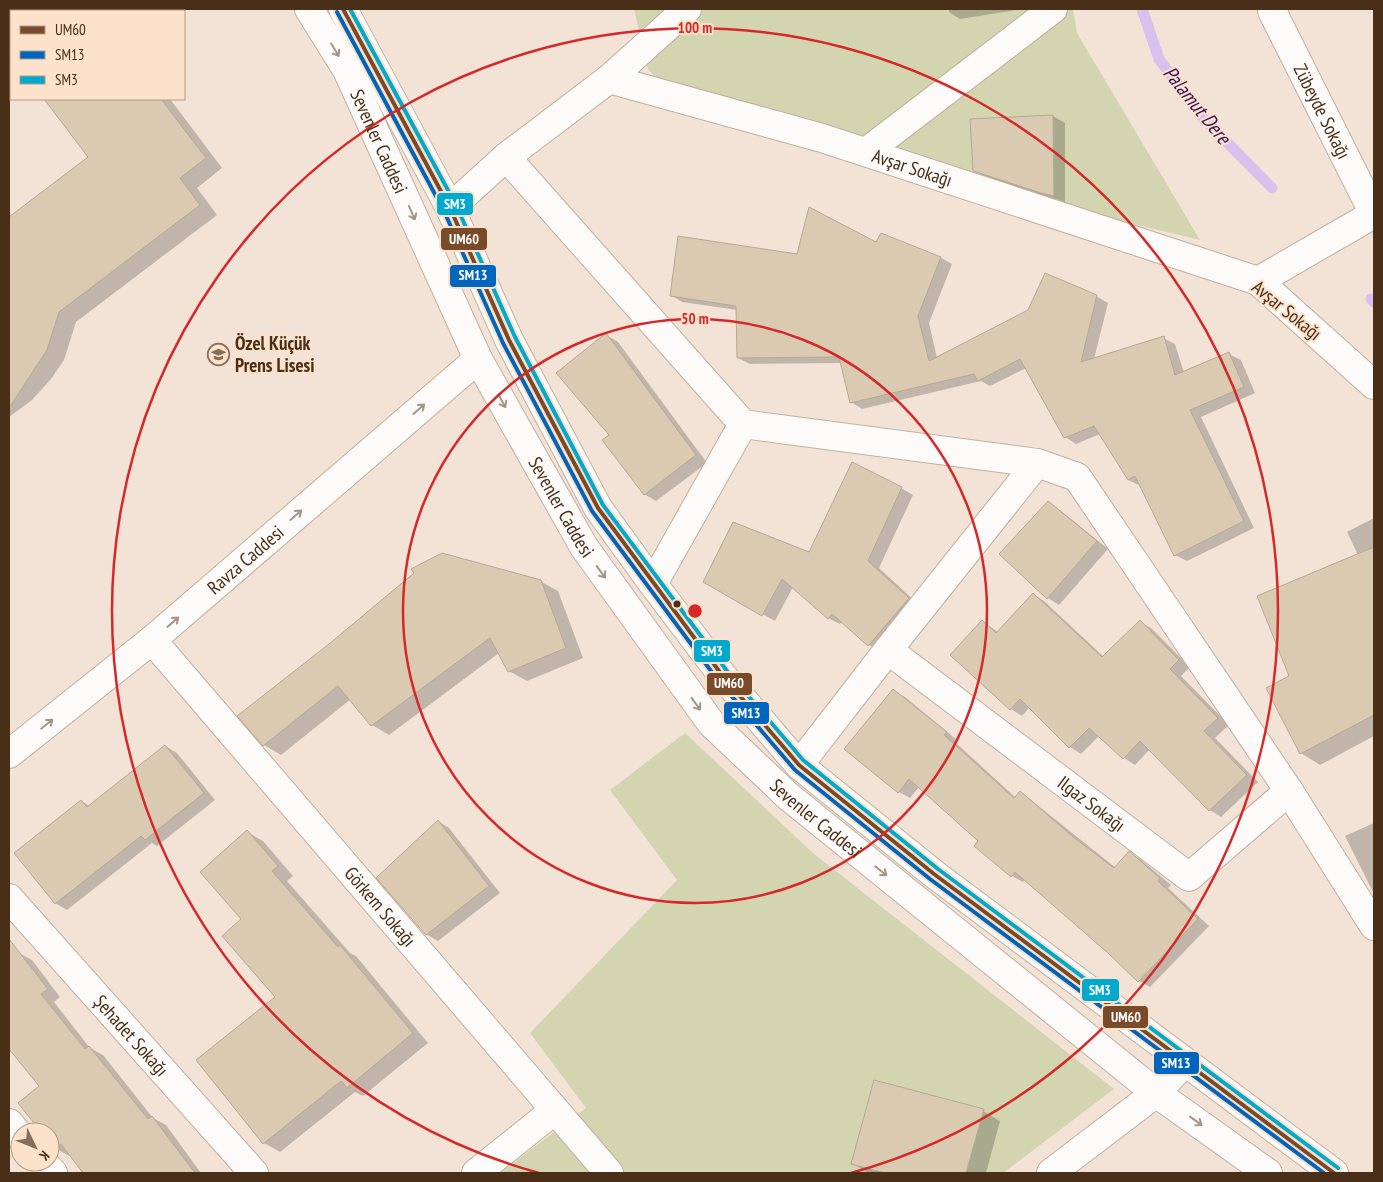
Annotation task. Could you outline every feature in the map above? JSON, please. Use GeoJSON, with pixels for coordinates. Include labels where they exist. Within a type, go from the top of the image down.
{"type":"FeatureCollection","features":[{"type":"Feature","properties":{"kind":"street","name":"Sevenler Caddesi"},"geometry":{"type":"LineString","coordinates":[[309,9],[347,70],[478,359],[584,547],[711,723],[789,797],[1156,1092],[1268,1173]]}},
{"type":"Feature","properties":{"kind":"street","name":"Sevenler Caddesi"},"geometry":{"type":"LineString","coordinates":[[342,9],[450,208],[510,340],[598,508],[722,675],[799,766],[934,874],[1334,1173]]}},
{"type":"Feature","properties":{"kind":"street"},"geometry":{"type":"LineString","coordinates":[[450,208],[506,157],[609,80],[687,9]]}},
{"type":"Feature","properties":{"kind":"street","name":"Zübeyde Sokağı"},"geometry":{"type":"LineString","coordinates":[[1274,9],[1272,11],[1374,214]]}},
{"type":"Feature","properties":{"kind":"street"},"geometry":{"type":"LineString","coordinates":[[866,152],[1053,10]]}},
{"type":"Feature","properties":{"kind":"street","name":"Avşar Sokağı"},"geometry":{"type":"LineString","coordinates":[[609,80],[822,138],[1258,281],[1374,385]]}},
{"type":"Feature","properties":{"kind":"street"},"geometry":{"type":"LineString","coordinates":[[506,157],[743,424],[1037,463],[1077,477],[1289,791],[1374,926]]}},
{"type":"Feature","properties":{"kind":"street"},"geometry":{"type":"LineString","coordinates":[[1258,281],[1374,214]]}},
{"type":"Feature","properties":{"kind":"street"},"geometry":{"type":"LineString","coordinates":[[478,359],[510,340]]}},
{"type":"Feature","properties":{"kind":"street","name":"Ravza Caddesi"},"geometry":{"type":"LineString","coordinates":[[9,754],[152,640],[478,359]]}},
{"type":"Feature","properties":{"kind":"street"},"geometry":{"type":"LineString","coordinates":[[653,584],[743,424]]}},
{"type":"Feature","properties":{"kind":"street"},"geometry":{"type":"LineString","coordinates":[[799,766],[888,650],[1037,463]]}},
{"type":"Feature","properties":{"kind":"street","name":"Görkem Sokağı"},"geometry":{"type":"LineString","coordinates":[[152,640],[609,1173]]}},
{"type":"Feature","properties":{"kind":"street","name":"Ilgaz Sokağı"},"geometry":{"type":"LineString","coordinates":[[888,650],[1188,877],[1289,791]]}},
{"type":"Feature","properties":{"kind":"street","name":"Şehadet Sokağı"},"geometry":{"type":"LineString","coordinates":[[9,898],[254,1173]]}},
{"type":"Feature","properties":{"kind":"street"},"geometry":{"type":"LineString","coordinates":[[1051,1173],[1156,1092],[1185,1062]]}},
{"type":"Feature","properties":{"kind":"street"},"geometry":{"type":"LineString","coordinates":[[476,1173],[555,1110]]}},
{"type":"Feature","properties":{"kind":"green space"},"geometry":{"type":"Polygon","coordinates":[[[634,9],[1073,9],[1077,33],[1200,240],[688,116],[648,69],[634,9]]]}},
{"type":"Feature","properties":{"kind":"green space"},"geometry":{"type":"Polygon","coordinates":[[[685,733],[814,854],[1114,1089],[1003,1173],[500,1173],[586,1108],[530,1033],[677,880],[610,790],[685,733]]]}},
{"type":"Feature","properties":{"kind":"building"},"geometry":{"type":"Polygon","coordinates":[[[45,100],[162,100],[206,158],[180,178],[200,205],[59,312],[47,350],[9,408],[9,217],[88,157],[45,100]]]}},
{"type":"Feature","properties":{"kind":"building"},"geometry":{"type":"Polygon","coordinates":[[[1053,115],[1054,196],[973,171],[970,119],[1053,115]]]}},
{"type":"Feature","properties":{"kind":"building"},"geometry":{"type":"Polygon","coordinates":[[[809,207],[876,242],[881,233],[941,257],[918,316],[929,361],[1028,310],[1045,273],[1097,295],[1081,362],[1164,336],[1175,375],[1229,352],[1244,387],[1190,410],[1244,521],[1174,556],[1135,476],[1128,480],[1094,426],[1064,438],[1020,359],[978,381],[974,374],[850,403],[839,357],[737,358],[736,306],[670,296],[678,236],[797,254],[809,207]]]}},
{"type":"Feature","properties":{"kind":"building"},"geometry":{"type":"Polygon","coordinates":[[[606,333],[696,455],[644,495],[602,440],[609,435],[556,373],[606,333]]]}},
{"type":"Feature","properties":{"kind":"building"},"geometry":{"type":"Polygon","coordinates":[[[852,462],[902,487],[868,561],[909,598],[868,646],[832,614],[828,619],[782,579],[762,616],[703,582],[733,522],[809,552],[852,462]]]}},
{"type":"Feature","properties":{"kind":"building"},"geometry":{"type":"Polygon","coordinates":[[[1048,501],[1097,541],[1047,599],[999,554],[1048,501]]]}},
{"type":"Feature","properties":{"kind":"building"},"geometry":{"type":"Polygon","coordinates":[[[1374,547],[1374,715],[1300,754],[1266,688],[1289,676],[1257,596],[1374,547]]]}},
{"type":"Feature","properties":{"kind":"building"},"geometry":{"type":"Polygon","coordinates":[[[442,553],[541,580],[566,648],[508,672],[490,638],[371,726],[338,686],[263,746],[237,716],[329,644],[414,573],[411,569],[442,553]]]}},
{"type":"Feature","properties":{"kind":"building"},"geometry":{"type":"Polygon","coordinates":[[[1033,593],[1102,657],[1140,620],[1179,660],[1170,669],[1218,718],[1204,731],[1247,775],[1209,811],[1140,741],[1123,759],[1089,728],[1069,748],[1020,699],[1010,710],[950,655],[982,620],[996,633],[1033,593]]]}},
{"type":"Feature","properties":{"kind":"building"},"geometry":{"type":"Polygon","coordinates":[[[893,689],[947,732],[944,735],[1014,798],[1020,791],[1072,836],[1114,868],[1129,851],[1160,878],[1158,881],[1198,919],[1138,982],[1109,954],[1015,872],[1011,877],[974,846],[978,841],[909,779],[898,793],[844,749],[893,689]]]}},
{"type":"Feature","properties":{"kind":"building"},"geometry":{"type":"Polygon","coordinates":[[[165,745],[204,793],[145,840],[141,836],[55,904],[14,853],[81,800],[87,807],[165,745]]]}},
{"type":"Feature","properties":{"kind":"building"},"geometry":{"type":"Polygon","coordinates":[[[438,820],[489,886],[426,935],[376,878],[438,820]]]}},
{"type":"Feature","properties":{"kind":"building"},"geometry":{"type":"Polygon","coordinates":[[[247,830],[278,866],[272,871],[338,947],[340,945],[413,1033],[347,1088],[341,1081],[263,1144],[196,1060],[275,997],[222,936],[241,919],[200,872],[247,830]]]}},
{"type":"Feature","properties":{"kind":"building"},"geometry":{"type":"Polygon","coordinates":[[[9,939],[48,989],[41,994],[85,1049],[89,1046],[148,1119],[152,1116],[195,1173],[83,1173],[60,1145],[60,1122],[33,1122],[18,1103],[39,1086],[9,1049],[9,939]]]}},
{"type":"Feature","properties":{"kind":"building"},"geometry":{"type":"Polygon","coordinates":[[[874,1080],[984,1109],[966,1173],[885,1173],[851,1164],[874,1080]]]}},
{"type":"Feature","properties":{"kind":"waterway","name":"Palamut Dere"},"geometry":{"type":"LineString","coordinates":[[1142,9],[1159,59],[1202,117],[1272,188]]}},
{"type":"Feature","properties":{"kind":"waterway","name":"Palamut Dere"},"geometry":{"type":"LineString","coordinates":[[1371,299],[1374,302]]}},
{"type":"Feature","properties":{"kind":"transit line","name":"UM60"},"geometry":{"type":"LineString","coordinates":[[343,9],[450,208],[509,340],[598,508],[722,675],[799,765],[934,874],[1334,1173]]}},
{"type":"Feature","properties":{"kind":"transit line","name":"SM3"},"geometry":{"type":"LineString","coordinates":[[350,9],[456,205],[515,337],[603,505],[727,671],[803,760],[938,869],[1338,1168]]}},
{"type":"Feature","properties":{"kind":"transit line","name":"SM13"},"geometry":{"type":"LineString","coordinates":[[337,12],[444,211],[503,343],[592,511],[717,679],[795,770],[930,879],[1324,1173]]}},
{"type":"Feature","properties":{"kind":"place","name":"Özel Küçük Prens Lisesi"},"geometry":{"type":"Point","coordinates":[219,354]}}]}
